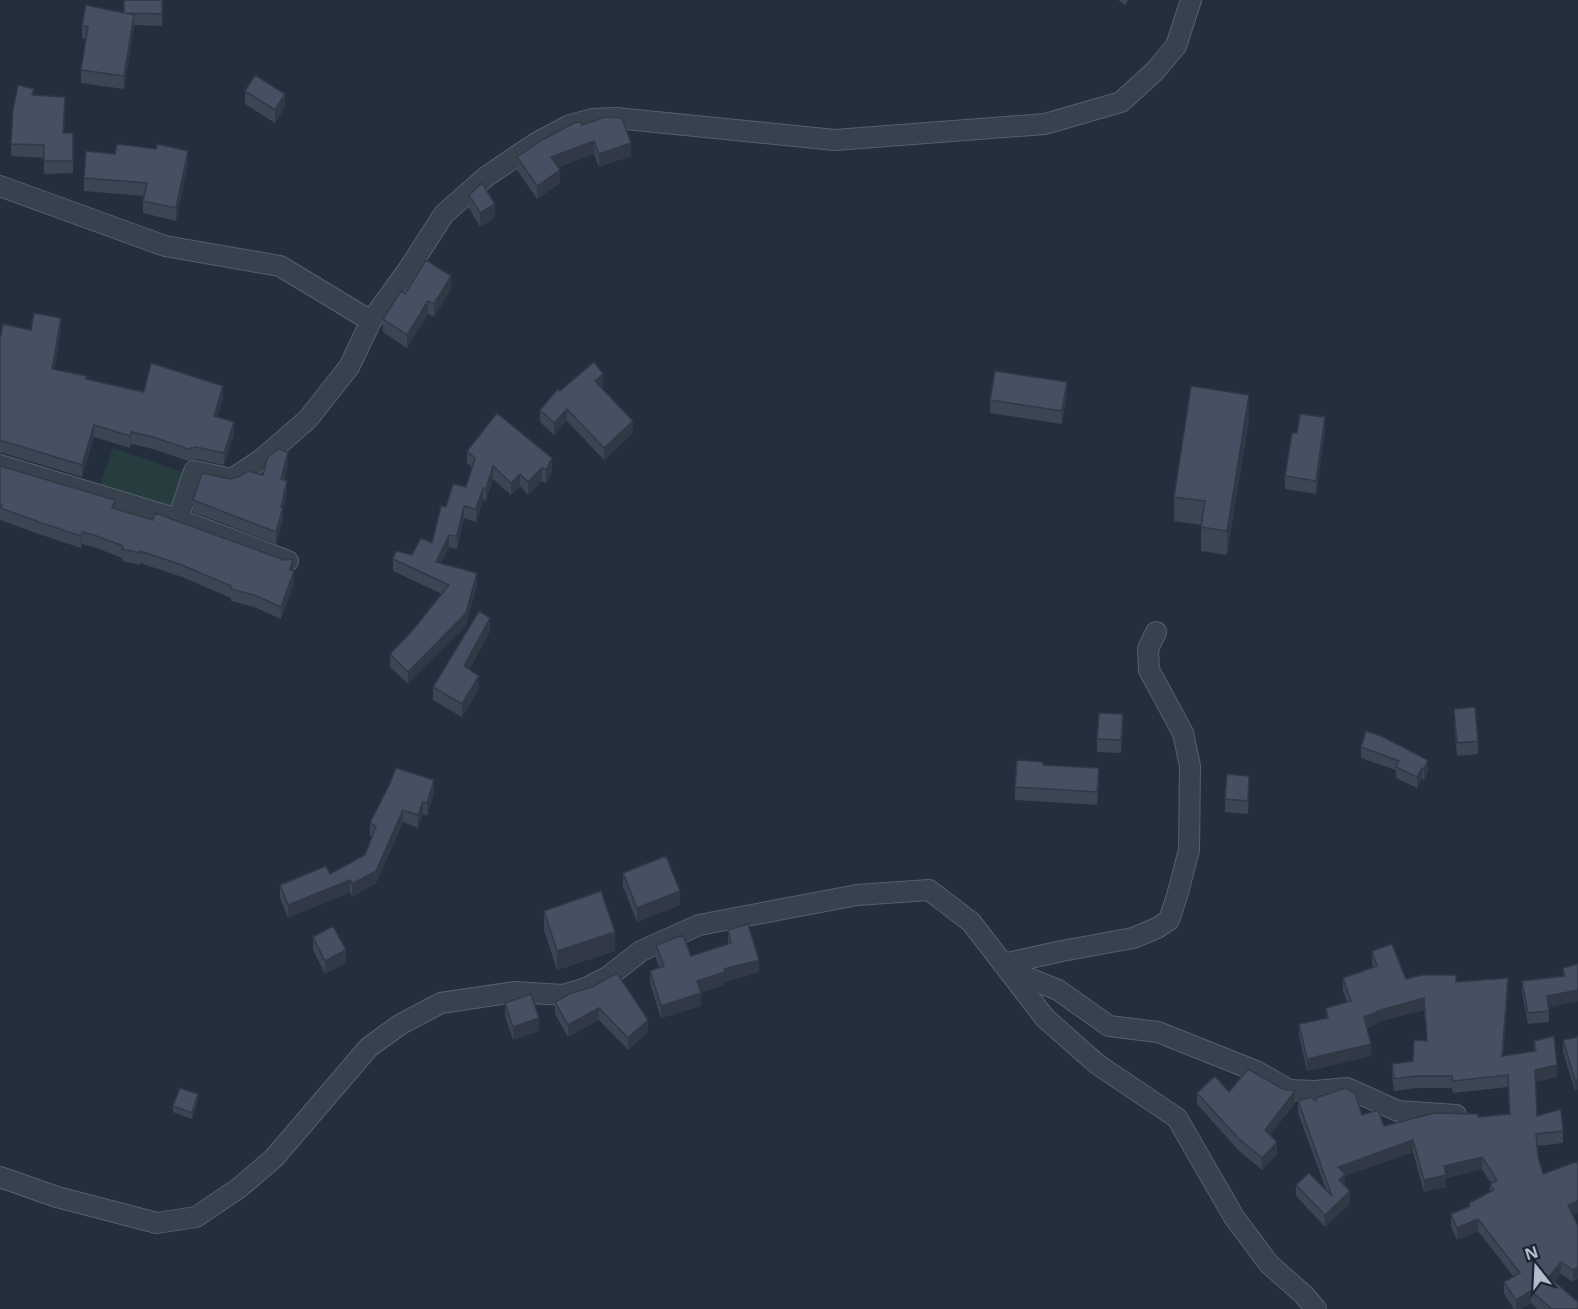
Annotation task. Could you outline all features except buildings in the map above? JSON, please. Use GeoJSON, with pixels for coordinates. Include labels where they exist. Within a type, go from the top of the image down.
{"type":"FeatureCollection","features":[{"type":"Feature","properties":{"kind":"street"},"geometry":{"type":"LineString","coordinates":[[178,519],[194,471],[232,479],[262,459],[308,419],[349,367],[371,321],[408,270],[444,214],[487,176],[536,143],[570,125],[592,118],[616,118],[835,140],[1045,124],[1121,102],[1155,71],[1176,46],[1191,0]]}},
{"type":"Feature","properties":{"kind":"street"},"geometry":{"type":"LineString","coordinates":[[0,186],[165,246],[280,266],[371,321]]}},
{"type":"Feature","properties":{"kind":"street"},"geometry":{"type":"LineString","coordinates":[[0,465],[178,519],[288,561]]}},
{"type":"Feature","properties":{"kind":"street"},"geometry":{"type":"LineString","coordinates":[[1006,967],[1062,951],[1133,938],[1157,928],[1168,920],[1189,850],[1190,766],[1183,733],[1149,670],[1148,649],[1156,632]]}},
{"type":"Feature","properties":{"kind":"street"},"geometry":{"type":"LineString","coordinates":[[0,1178],[57,1197],[157,1223],[196,1217],[240,1188],[274,1158],[369,1047],[401,1024],[441,1003],[515,992],[563,995],[609,976],[641,951],[699,925],[857,895],[929,890],[971,922],[1045,1018],[1097,1064],[1177,1118],[1234,1217],[1269,1264],[1304,1295],[1316,1309]]}},
{"type":"Feature","properties":{"kind":"street"},"geometry":{"type":"LineString","coordinates":[[1006,967],[1058,990],[1109,1026],[1158,1032],[1256,1071],[1289,1090],[1315,1091],[1347,1088],[1398,1111],[1472,1115]]}},
{"type":"Feature","properties":{"kind":"green space"},"geometry":{"type":"Polygon","coordinates":[[[113,448],[191,475],[177,513],[100,485],[113,448]]]}}]}
